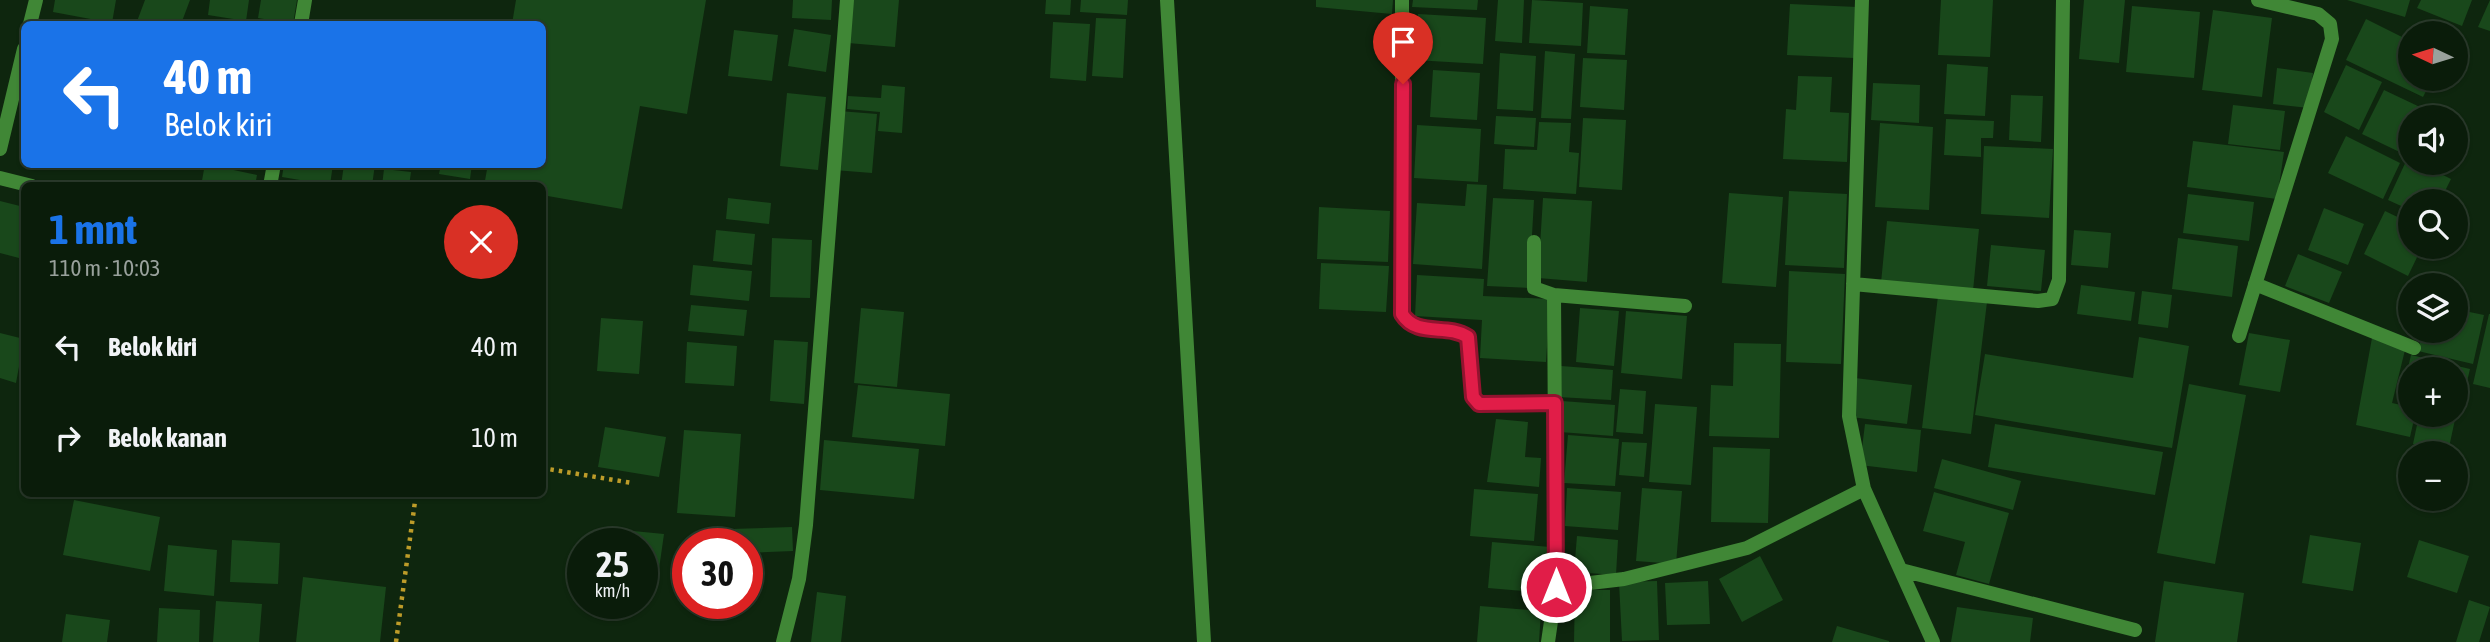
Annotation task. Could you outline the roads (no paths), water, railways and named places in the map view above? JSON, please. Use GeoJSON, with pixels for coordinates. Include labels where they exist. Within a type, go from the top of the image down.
{"type":"FeatureCollection","features":[{"type":"Feature","properties":{"kind":"street"},"geometry":{"type":"LineString","coordinates":[[31,21],[36,0]]}},
{"type":"Feature","properties":{"kind":"street"},"geometry":{"type":"LineString","coordinates":[[302,21],[306,0]]}},
{"type":"Feature","properties":{"kind":"street"},"geometry":{"type":"LineString","coordinates":[[783,642],[799,579],[806,525],[846,0]]}},
{"type":"Feature","properties":{"kind":"street"},"geometry":{"type":"LineString","coordinates":[[1167,0],[1204,642]]}},
{"type":"Feature","properties":{"kind":"street"},"geometry":{"type":"LineString","coordinates":[[1402,0],[1402,314],[1413,326],[1455,331],[1468,337],[1473,397],[1479,404],[1555,403]]}},
{"type":"Feature","properties":{"kind":"street"},"geometry":{"type":"LineString","coordinates":[[1862,0],[1849,416],[1864,489],[1933,642]]}},
{"type":"Feature","properties":{"kind":"street"},"geometry":{"type":"LineString","coordinates":[[1853,284],[2038,301],[2052,299],[2059,280],[2063,0]]}},
{"type":"Feature","properties":{"kind":"street"},"geometry":{"type":"LineString","coordinates":[[2239,336],[2332,39],[2330,24],[2318,14],[2258,0]]}},
{"type":"Feature","properties":{"kind":"street"},"geometry":{"type":"LineString","coordinates":[[0,149],[21,62]]}},
{"type":"Feature","properties":{"kind":"street"},"geometry":{"type":"LineString","coordinates":[[0,178],[21,183]]}},
{"type":"Feature","properties":{"kind":"street"},"geometry":{"type":"LineString","coordinates":[[1534,242],[1534,288],[1541,293],[1685,306]]}},
{"type":"Feature","properties":{"kind":"street"},"geometry":{"type":"LineString","coordinates":[[2255,284],[2414,348]]}},
{"type":"Feature","properties":{"kind":"street"},"geometry":{"type":"LineString","coordinates":[[1548,642],[1556,587],[1554,295]]}},
{"type":"Feature","properties":{"kind":"street"},"geometry":{"type":"LineString","coordinates":[[1556,587],[1624,579],[1747,548],[1864,489]]}},
{"type":"Feature","properties":{"kind":"street"},"geometry":{"type":"LineString","coordinates":[[1901,570],[2135,630]]}}]}
